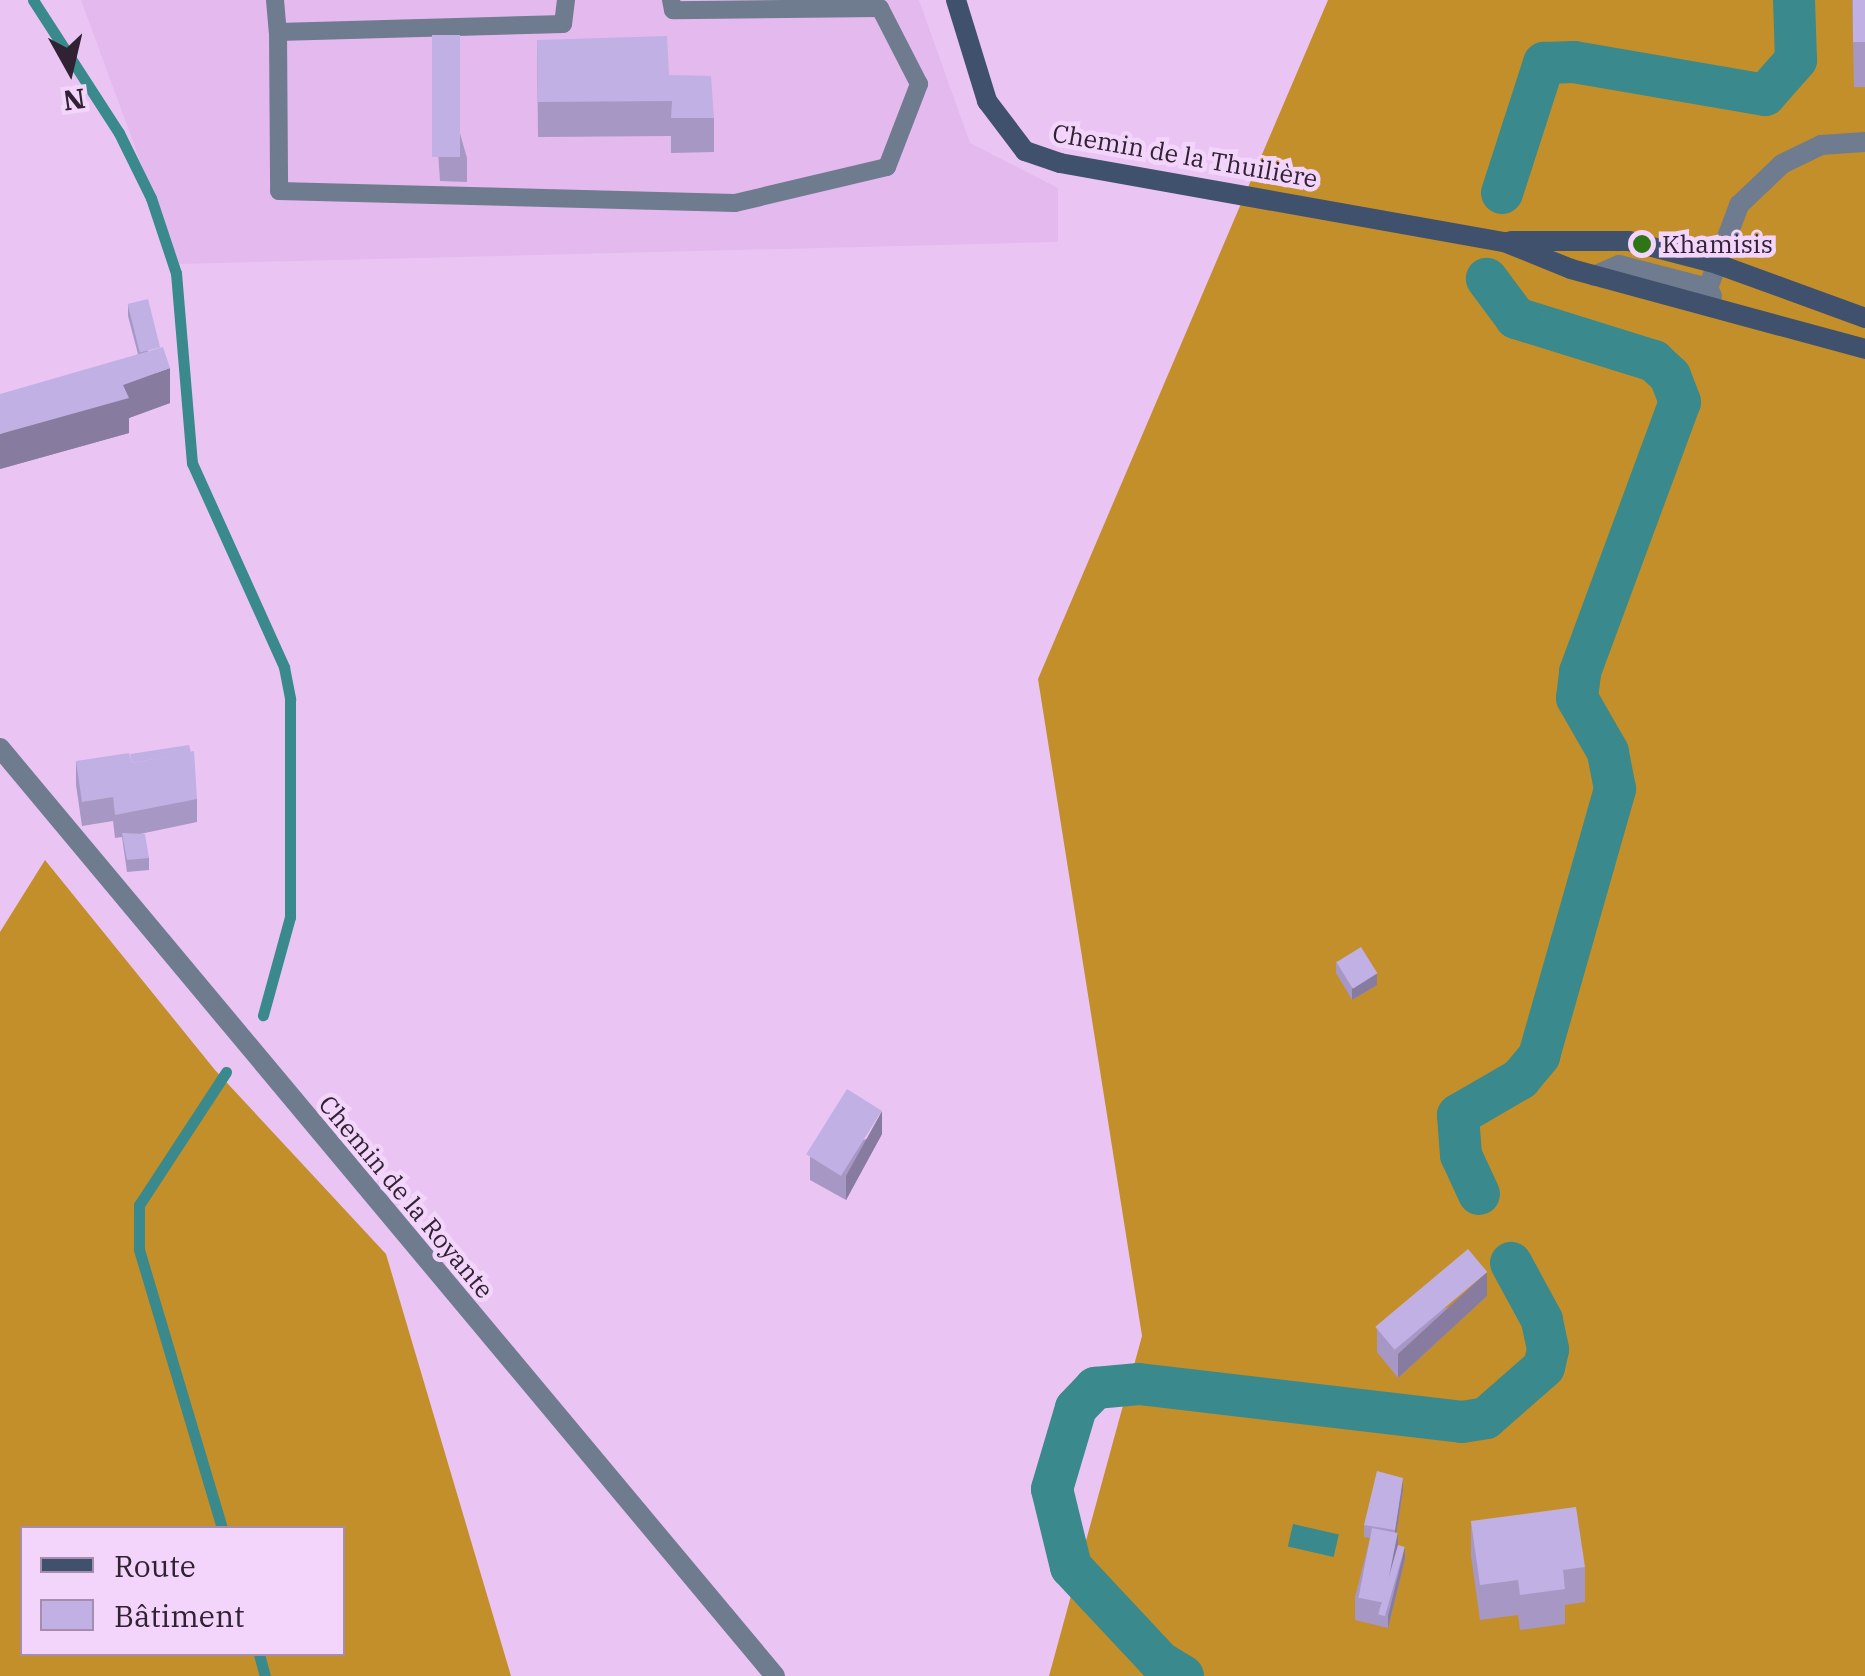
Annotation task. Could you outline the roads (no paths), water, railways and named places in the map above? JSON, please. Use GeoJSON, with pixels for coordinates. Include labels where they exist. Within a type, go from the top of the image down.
{"type":"FeatureCollection","features":[{"type":"Feature","properties":{"kind":"street","name":"Chemin de la Thuilière"},"geometry":{"type":"LineString","coordinates":[[956,0],[987,102],[1025,151],[1060,163],[1504,242],[1629,241],[1717,264],[1865,318]]}},
{"type":"Feature","properties":{"kind":"street"},"geometry":{"type":"LineString","coordinates":[[1708,288],[1739,204],[1782,164],[1821,144],[1865,142]]}},
{"type":"Feature","properties":{"kind":"street","name":"Chemin de la Thuilière"},"geometry":{"type":"LineString","coordinates":[[1504,242],[1594,276],[1865,349]]}},
{"type":"Feature","properties":{"kind":"street"},"geometry":{"type":"LineString","coordinates":[[1594,276],[1619,266],[1708,288],[1720,310]]}},
{"type":"Feature","properties":{"kind":"street","name":"Chemin de la Royante"},"geometry":{"type":"LineString","coordinates":[[0,748],[775,1676]]}},
{"type":"Feature","properties":{"kind":"lane"},"geometry":{"type":"LineString","coordinates":[[275,0],[279,191],[735,203],[887,167],[919,84],[880,8],[673,10],[671,0]]}},
{"type":"Feature","properties":{"kind":"lane"},"geometry":{"type":"LineString","coordinates":[[278,32],[563,24],[566,0]]}},
{"type":"Feature","properties":{"kind":"waterway"},"geometry":{"type":"LineString","coordinates":[[33,0],[119,133],[151,198],[176,273],[192,463],[284,667],[290,699],[290,917],[263,1015]]}},
{"type":"Feature","properties":{"kind":"waterway"},"geometry":{"type":"LineString","coordinates":[[1502,193],[1544,63],[1574,62],[1765,95],[1796,60],[1794,0]]}},
{"type":"Feature","properties":{"kind":"waterway"},"geometry":{"type":"LineString","coordinates":[[1479,1194],[1461,1155],[1458,1115],[1520,1079],[1539,1056],[1615,789],[1608,752],[1577,698],[1580,672],[1680,402],[1670,376],[1654,361],[1516,318],[1487,279]]}},
{"type":"Feature","properties":{"kind":"waterway"},"geometry":{"type":"LineString","coordinates":[[221,1526],[139,1249],[139,1205],[226,1072]]}},
{"type":"Feature","properties":{"kind":"waterway"},"geometry":{"type":"LineString","coordinates":[[1183,1676],[1160,1662],[1071,1567],[1052,1489],[1076,1408],[1095,1388],[1139,1384],[1462,1422],[1486,1418],[1544,1367],[1548,1349],[1542,1320],[1511,1263]]}},
{"type":"Feature","properties":{"kind":"waterway"},"geometry":{"type":"LineString","coordinates":[[260,1656],[265,1676]]}},
{"type":"Feature","properties":{"kind":"place","name":"Khamisis"},"geometry":{"type":"Point","coordinates":[1642,244]}}]}
